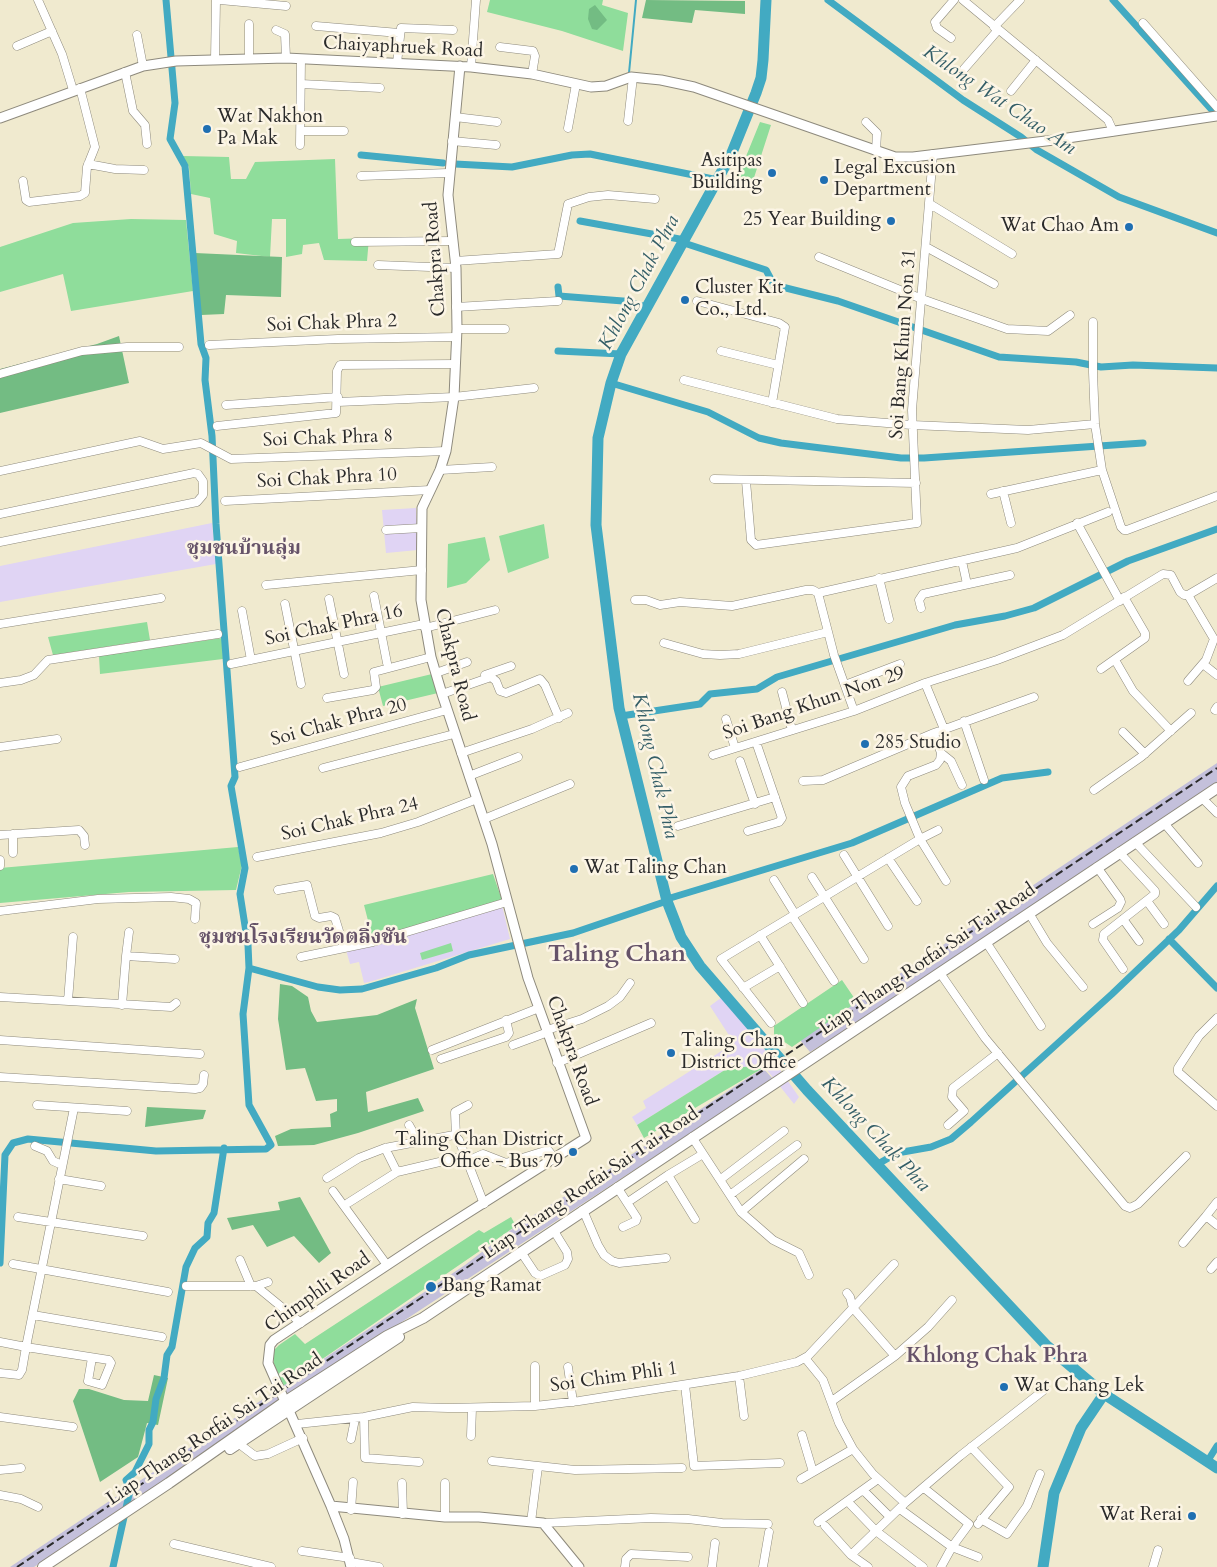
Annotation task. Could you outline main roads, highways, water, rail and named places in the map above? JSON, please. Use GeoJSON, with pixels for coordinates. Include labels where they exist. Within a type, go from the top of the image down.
{"type":"FeatureCollection","features":[{"type":"Feature","properties":{"kind":"main road","name":"Liap Thang Rotfai Sai Tai Road"},"geometry":{"type":"LineString","coordinates":[[127,1514],[387,1336],[408,1327],[554,1231],[617,1187],[1217,788]]}},
{"type":"Feature","properties":{"kind":"main road","name":"Liap Thang Rotfai Sai Tai Road"},"geometry":{"type":"LineString","coordinates":[[43,1567],[238,1443],[288,1405]]}},
{"type":"Feature","properties":{"kind":"main road","name":"Liap Thang Rotfai Sai Tai Road"},"geometry":{"type":"LineString","coordinates":[[53,1567],[116,1521]]}},
{"type":"Feature","properties":{"kind":"waterway"},"geometry":{"type":"LineString","coordinates":[[166,0],[175,103],[170,139],[185,166],[201,344],[206,358],[205,380],[212,436],[216,524],[235,777],[231,786],[245,868],[240,894],[248,945],[249,968]]}},
{"type":"Feature","properties":{"kind":"waterway"},"geometry":{"type":"LineString","coordinates":[[629,73],[636,0]]}},
{"type":"Feature","properties":{"kind":"waterway","name":"Khlong Chak Phra"},"geometry":{"type":"LineString","coordinates":[[766,0],[763,60],[761,78],[756,93],[731,155],[621,354],[611,383],[598,438],[596,525],[619,708],[667,901],[681,937],[700,966],[807,1090],[1047,1346],[1104,1394],[1217,1468]]}},
{"type":"Feature","properties":{"kind":"waterway","name":"Khlong Wat Chao Am"},"geometry":{"type":"LineString","coordinates":[[828,0],[963,100],[1021,137],[1037,150],[1119,197],[1217,233]]}},
{"type":"Feature","properties":{"kind":"waterway"},"geometry":{"type":"LineString","coordinates":[[1113,0],[1211,109]]}},
{"type":"Feature","properties":{"kind":"waterway"},"geometry":{"type":"LineString","coordinates":[[455,164],[512,167],[572,155],[590,154],[718,180]]}},
{"type":"Feature","properties":{"kind":"waterway"},"geometry":{"type":"LineString","coordinates":[[361,155],[443,163]]}},
{"type":"Feature","properties":{"kind":"waterway"},"geometry":{"type":"LineString","coordinates":[[580,221],[685,240]]}},
{"type":"Feature","properties":{"kind":"waterway"},"geometry":{"type":"LineString","coordinates":[[684,243],[766,270],[774,285],[838,301],[999,357],[1076,362],[1101,367],[1133,365],[1217,368]]}},
{"type":"Feature","properties":{"kind":"waterway"},"geometry":{"type":"LineString","coordinates":[[558,287],[559,296],[623,301],[646,307]]}},
{"type":"Feature","properties":{"kind":"waterway"},"geometry":{"type":"LineString","coordinates":[[558,351],[621,354]]}},
{"type":"Feature","properties":{"kind":"waterway"},"geometry":{"type":"LineString","coordinates":[[611,383],[708,412],[759,438],[781,443],[901,458],[1143,443]]}},
{"type":"Feature","properties":{"kind":"waterway"},"geometry":{"type":"LineString","coordinates":[[621,716],[700,704],[710,694],[757,689],[777,677],[955,625],[1005,616],[1034,608],[1128,561],[1217,529]]}},
{"type":"Feature","properties":{"kind":"waterway"},"geometry":{"type":"LineString","coordinates":[[667,899],[852,843],[1002,778],[1048,772]]}},
{"type":"Feature","properties":{"kind":"waterway"},"geometry":{"type":"LineString","coordinates":[[878,1164],[897,1153],[931,1147],[951,1139],[1112,994],[1179,930],[1217,886]]}},
{"type":"Feature","properties":{"kind":"waterway"},"geometry":{"type":"LineString","coordinates":[[0,1263],[5,1155],[13,1143],[28,1139],[156,1151],[266,1149],[271,1145],[249,1105],[243,1014],[249,968],[318,987],[340,990],[362,989],[436,968],[469,955],[573,933],[667,901]]}},
{"type":"Feature","properties":{"kind":"waterway"},"geometry":{"type":"LineString","coordinates":[[1169,939],[1217,988]]}},
{"type":"Feature","properties":{"kind":"waterway"},"geometry":{"type":"LineString","coordinates":[[113,1567],[130,1490],[126,1480],[135,1472],[149,1444],[149,1430],[153,1422],[156,1399],[164,1378],[167,1355],[172,1347],[186,1267],[195,1248],[207,1237],[208,1223],[214,1213],[224,1148]]}},
{"type":"Feature","properties":{"kind":"waterway"},"geometry":{"type":"LineString","coordinates":[[1043,1567],[1054,1493],[1081,1428],[1104,1394]]}},
{"type":"Feature","properties":{"kind":"waterway"},"geometry":{"type":"LineString","coordinates":[[1207,1462],[1217,1446]]}},
{"type":"Feature","properties":{"kind":"railway"},"geometry":{"type":"LineString","coordinates":[[17,1567],[1217,768]]}},
{"type":"Feature","properties":{"kind":"place","name":"Wat Nakhon Pa Mak"},"geometry":{"type":"Point","coordinates":[207,129]}},
{"type":"Feature","properties":{"kind":"place","name":"Asitipas Building"},"geometry":{"type":"Point","coordinates":[772,173]}},
{"type":"Feature","properties":{"kind":"place","name":"Legal Excusion Department"},"geometry":{"type":"Point","coordinates":[824,180]}},
{"type":"Feature","properties":{"kind":"place","name":"25 Year Building"},"geometry":{"type":"Point","coordinates":[891,221]}},
{"type":"Feature","properties":{"kind":"place","name":"Wat Chao Am"},"geometry":{"type":"Point","coordinates":[1129,227]}},
{"type":"Feature","properties":{"kind":"place","name":"Cluster Kit Co., Ltd."},"geometry":{"type":"Point","coordinates":[685,300]}},
{"type":"Feature","properties":{"kind":"place","name":"285 Studio"},"geometry":{"type":"Point","coordinates":[865,744]}},
{"type":"Feature","properties":{"kind":"place","name":"Wat Taling Chan"},"geometry":{"type":"Point","coordinates":[574,869]}},
{"type":"Feature","properties":{"kind":"place","name":"Taling Chan District Office"},"geometry":{"type":"Point","coordinates":[671,1053]}},
{"type":"Feature","properties":{"kind":"place","name":"Taling Chan District Office - Bus 79"},"geometry":{"type":"Point","coordinates":[573,1152]}},
{"type":"Feature","properties":{"kind":"place","name":"Bang Ramat"},"geometry":{"type":"Point","coordinates":[431,1287]}},
{"type":"Feature","properties":{"kind":"place","name":"Wat Chang Lek"},"geometry":{"type":"Point","coordinates":[1004,1387]}},
{"type":"Feature","properties":{"kind":"place","name":"Wat Rerai"},"geometry":{"type":"Point","coordinates":[1192,1516]}},
{"type":"Feature","properties":{"kind":"district","name":"ชุมชนบ้านลุ่ม"},"geometry":{"type":"Point","coordinates":[244,549]}},
{"type":"Feature","properties":{"kind":"district","name":"ชุมชนโรงเรียนวัดตลิ่งชัน"},"geometry":{"type":"Point","coordinates":[303,938]}},
{"type":"Feature","properties":{"kind":"district","name":"Taling Chan"},"geometry":{"type":"Point","coordinates":[617,955]}},
{"type":"Feature","properties":{"kind":"district","name":"Khlong Chak Phra"},"geometry":{"type":"Point","coordinates":[997,1357]}}]}
